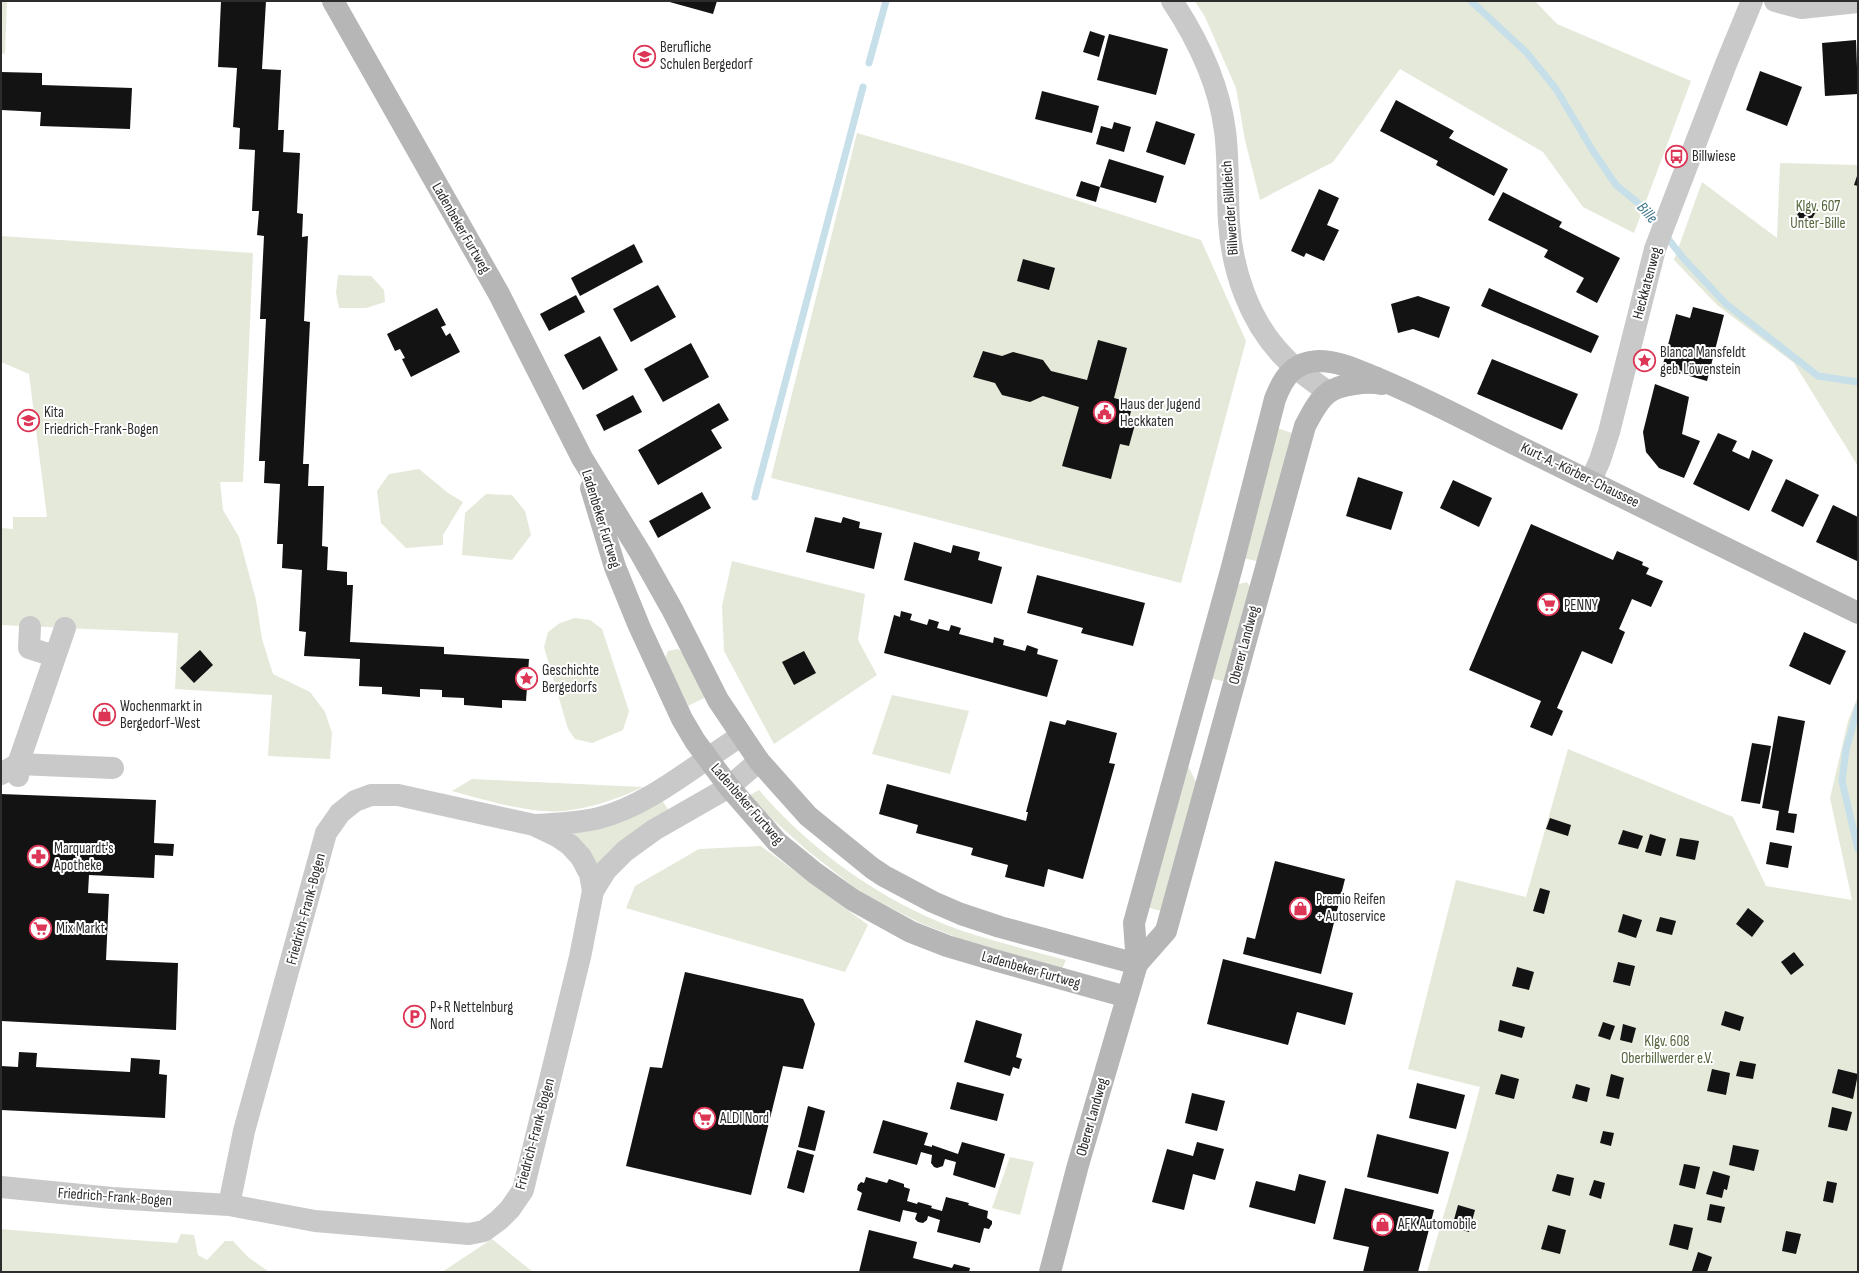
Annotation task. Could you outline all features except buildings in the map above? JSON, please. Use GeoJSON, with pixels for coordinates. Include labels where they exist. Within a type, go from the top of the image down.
{"type":"FeatureCollection","features":[{"type":"Feature","properties":{"kind":"main road","name":"Ladenbeker Furtweg"},"geometry":{"type":"LineString","coordinates":[[333,1],[499,294],[582,458],[641,554],[673,611],[718,700],[758,761],[808,816],[872,868],[932,902],[961,914],[1000,927],[1137,964]]}},
{"type":"Feature","properties":{"kind":"main road","name":"Kurt-A.-Körber-Chaussee"},"geometry":{"type":"LineString","coordinates":[[1295,368],[1313,362],[1326,362],[1347,366],[1397,386],[1591,480],[1858,613]]}},
{"type":"Feature","properties":{"kind":"main road","name":"Oberer Landweg"},"geometry":{"type":"LineString","coordinates":[[1050,1272],[1078,1165],[1137,964],[1134,923],[1232,567],[1275,399],[1281,384],[1295,368]]}},
{"type":"Feature","properties":{"kind":"main road"},"geometry":{"type":"LineString","coordinates":[[1328,392],[1347,385],[1360,383],[1377,383],[1397,386]]}},
{"type":"Feature","properties":{"kind":"main road","name":"Oberer Landweg"},"geometry":{"type":"LineString","coordinates":[[1137,964],[1166,931],[1305,426],[1320,401],[1328,392]]}},
{"type":"Feature","properties":{"kind":"main road","name":"Ladenbeker Furtweg"},"geometry":{"type":"LineString","coordinates":[[582,458],[615,567],[639,626],[682,720],[707,758],[729,787],[777,842],[815,873],[853,900],[911,932],[974,954],[1127,997]]}},
{"type":"Feature","properties":{"kind":"main road"},"geometry":{"type":"LineString","coordinates":[[1232,567],[1245,571],[1250,575],[1258,596]]}},
{"type":"Feature","properties":{"kind":"main road"},"geometry":{"type":"LineString","coordinates":[[1182,748],[1209,775]]}},
{"type":"Feature","properties":{"kind":"street","name":"Billwerder Billdeich"},"geometry":{"type":"LineString","coordinates":[[1172,1],[1186,22],[1201,52],[1217,94],[1225,132],[1229,223],[1232,249],[1241,288],[1260,326],[1280,354],[1295,368],[1328,392]]}},
{"type":"Feature","properties":{"kind":"street","name":"Heckkatenweg"},"geometry":{"type":"LineString","coordinates":[[1591,480],[1600,460],[1609,432],[1655,249],[1726,64],[1752,1]]}},
{"type":"Feature","properties":{"kind":"street"},"geometry":{"type":"LineString","coordinates":[[1775,1],[1801,8],[1858,2]]}},
{"type":"Feature","properties":{"kind":"street"},"geometry":{"type":"LineString","coordinates":[[30,627],[29,648],[54,656]]}},
{"type":"Feature","properties":{"kind":"street"},"geometry":{"type":"LineString","coordinates":[[65,628],[13,771],[113,768]]}},
{"type":"Feature","properties":{"kind":"street","name":"Friedrich-Frank-Bogen"},"geometry":{"type":"LineString","coordinates":[[534,826],[600,818],[630,807],[670,784],[741,736]]}},
{"type":"Feature","properties":{"kind":"street","name":"Friedrich-Frank-Bogen"},"geometry":{"type":"LineString","coordinates":[[592,891],[606,870],[626,851],[654,830],[729,787],[758,761]]}},
{"type":"Feature","properties":{"kind":"street","name":"Friedrich-Frank-Bogen"},"geometry":{"type":"LineString","coordinates":[[1,1188],[112,1198],[229,1205],[315,1221],[469,1234],[484,1231],[499,1220],[510,1209],[523,1190],[580,957],[592,891],[590,874],[577,851],[557,836],[534,826],[398,795],[371,795],[355,801],[340,813],[326,833],[244,1131],[229,1205]]}},
{"type":"Feature","properties":{"kind":"green space"},"geometry":{"type":"Polygon","coordinates":[[[1,1],[7,1],[5,54],[1,53],[1,1]]]}},
{"type":"Feature","properties":{"kind":"green space"},"geometry":{"type":"Polygon","coordinates":[[[1195,1],[1535,1],[1557,24],[1691,81],[1634,233],[1583,207],[1543,152],[1400,69],[1333,162],[1260,200],[1245,140],[1236,88],[1205,17],[1195,1]]]}},
{"type":"Feature","properties":{"kind":"green space"},"geometry":{"type":"Polygon","coordinates":[[[857,133],[963,164],[1201,240],[1246,341],[1181,583],[771,478],[857,133]]]}},
{"type":"Feature","properties":{"kind":"green space","name":"Klgv. 607 Unter-Bille"},"geometry":{"type":"Polygon","coordinates":[[[1780,163],[1858,165],[1858,466],[1794,363],[1717,305],[1674,260],[1702,182],[1777,238],[1780,163]]]}},
{"type":"Feature","properties":{"kind":"green space"},"geometry":{"type":"Polygon","coordinates":[[[1,236],[253,253],[243,482],[220,482],[223,510],[239,537],[256,600],[262,639],[273,674],[310,692],[325,712],[332,733],[330,759],[268,756],[272,695],[175,689],[178,633],[1,625],[1,528],[13,529],[13,517],[47,517],[29,374],[1,362],[1,236]]]}},
{"type":"Feature","properties":{"kind":"green space"},"geometry":{"type":"Polygon","coordinates":[[[338,275],[371,276],[384,290],[385,302],[366,308],[339,308],[336,293],[338,275]]]}},
{"type":"Feature","properties":{"kind":"green space"},"geometry":{"type":"Polygon","coordinates":[[[1277,428],[1295,434],[1261,562],[1243,558],[1277,428]]]}},
{"type":"Feature","properties":{"kind":"green space"},"geometry":{"type":"Polygon","coordinates":[[[419,469],[448,493],[463,502],[443,535],[443,545],[406,548],[381,523],[377,491],[389,474],[419,469]]]}},
{"type":"Feature","properties":{"kind":"green space"},"geometry":{"type":"Polygon","coordinates":[[[486,494],[512,495],[525,511],[531,535],[512,560],[462,555],[465,513],[486,494]]]}},
{"type":"Feature","properties":{"kind":"green space"},"geometry":{"type":"Polygon","coordinates":[[[732,561],[865,594],[858,640],[877,675],[774,744],[724,651],[722,606],[732,561]]]}},
{"type":"Feature","properties":{"kind":"green space"},"geometry":{"type":"Polygon","coordinates":[[[1247,582],[1251,588],[1226,682],[1210,678],[1234,592],[1239,584],[1247,582]]]}},
{"type":"Feature","properties":{"kind":"green space"},"geometry":{"type":"Polygon","coordinates":[[[575,618],[590,620],[602,629],[629,711],[623,730],[592,743],[575,739],[568,729],[544,647],[548,632],[560,623],[575,618]]]}},
{"type":"Feature","properties":{"kind":"green space"},"geometry":{"type":"Polygon","coordinates":[[[678,649],[682,652],[706,697],[688,706],[665,658],[668,651],[678,649]]]}},
{"type":"Feature","properties":{"kind":"green space"},"geometry":{"type":"Polygon","coordinates":[[[892,695],[969,711],[950,774],[872,754],[892,695]]]}},
{"type":"Feature","properties":{"kind":"green space","name":"Klgv. 608 Oberbillwerder e.V."},"geometry":{"type":"Polygon","coordinates":[[[1858,696],[1858,1272],[1427,1272],[1480,1087],[1408,1069],[1456,880],[1526,897],[1568,749],[1733,817],[1766,886],[1852,900],[1830,798],[1848,721],[1858,696]]]}},
{"type":"Feature","properties":{"kind":"green space"},"geometry":{"type":"Polygon","coordinates":[[[1186,762],[1198,786],[1164,912],[1147,907],[1186,762]]]}},
{"type":"Feature","properties":{"kind":"green space"},"geometry":{"type":"Polygon","coordinates":[[[472,779],[643,787],[614,799],[594,805],[574,810],[551,811],[508,806],[452,791],[472,779]]]}},
{"type":"Feature","properties":{"kind":"green space"},"geometry":{"type":"Polygon","coordinates":[[[759,790],[781,814],[830,858],[885,895],[914,911],[944,924],[975,935],[1066,960],[1062,969],[971,943],[920,923],[859,891],[808,851],[772,819],[750,795],[759,790]]]}},
{"type":"Feature","properties":{"kind":"green space"},"geometry":{"type":"Polygon","coordinates":[[[661,799],[670,812],[601,863],[595,865],[574,835],[573,832],[661,799]]]}},
{"type":"Feature","properties":{"kind":"green space"},"geometry":{"type":"Polygon","coordinates":[[[761,846],[868,925],[845,972],[626,908],[635,886],[699,849],[761,846]]]}},
{"type":"Feature","properties":{"kind":"green space"},"geometry":{"type":"Polygon","coordinates":[[[1010,1157],[1034,1162],[1020,1215],[992,1208],[1010,1157]]]}},
{"type":"Feature","properties":{"kind":"green space"},"geometry":{"type":"Polygon","coordinates":[[[1,1229],[177,1243],[181,1234],[194,1235],[198,1255],[207,1260],[225,1241],[233,1241],[248,1257],[269,1272],[1,1272],[1,1229]]]}},
{"type":"Feature","properties":{"kind":"green space"},"geometry":{"type":"Polygon","coordinates":[[[492,1239],[533,1272],[442,1272],[492,1239]]]}},
{"type":"Feature","properties":{"kind":"waterway"},"geometry":{"type":"LineString","coordinates":[[869,63],[886,1]]}},
{"type":"Feature","properties":{"kind":"waterway","name":"Bille"},"geometry":{"type":"LineString","coordinates":[[1471,1],[1527,53],[1556,89],[1593,151],[1616,185],[1643,207],[1684,259],[1726,304],[1818,376],[1858,382]]}},
{"type":"Feature","properties":{"kind":"waterway"},"geometry":{"type":"LineString","coordinates":[[755,497],[863,87]]}},
{"type":"Feature","properties":{"kind":"waterway"},"geometry":{"type":"LineString","coordinates":[[1858,707],[1846,750],[1842,781],[1858,849]]}},
{"type":"Feature","properties":{"kind":"place","name":"Berufliche Schulen Bergedorf"},"geometry":{"type":"Point","coordinates":[644,56]}},
{"type":"Feature","properties":{"kind":"place","name":"Billwiese"},"geometry":{"type":"Point","coordinates":[1676,156]}},
{"type":"Feature","properties":{"kind":"place","name":"Blanca Mansfeldt geb. Löwenstein"},"geometry":{"type":"Point","coordinates":[1645,361]}},
{"type":"Feature","properties":{"kind":"place","name":"Haus der Jugend Heckkaten"},"geometry":{"type":"Point","coordinates":[1104,413]}},
{"type":"Feature","properties":{"kind":"place","name":"Kita Friedrich-Frank-Bogen"},"geometry":{"type":"Point","coordinates":[28,421]}},
{"type":"Feature","properties":{"kind":"place","name":"PENNY"},"geometry":{"type":"Point","coordinates":[1549,605]}},
{"type":"Feature","properties":{"kind":"place","name":"Geschichte Bergedorfs"},"geometry":{"type":"Point","coordinates":[527,679]}},
{"type":"Feature","properties":{"kind":"place","name":"Wochenmarkt in Bergedorf-West"},"geometry":{"type":"Point","coordinates":[105,715]}},
{"type":"Feature","properties":{"kind":"place","name":"Marquardt's Apotheke"},"geometry":{"type":"Point","coordinates":[39,857]}},
{"type":"Feature","properties":{"kind":"place","name":"Premio Reifen + Autoservice"},"geometry":{"type":"Point","coordinates":[1300,908]}},
{"type":"Feature","properties":{"kind":"place","name":"Mix Markt"},"geometry":{"type":"Point","coordinates":[40,928]}},
{"type":"Feature","properties":{"kind":"place","name":"P+R Nettelnburg Nord"},"geometry":{"type":"Point","coordinates":[415,1016]}},
{"type":"Feature","properties":{"kind":"place","name":"ALDI Nord"},"geometry":{"type":"Point","coordinates":[704,1118]}},
{"type":"Feature","properties":{"kind":"place","name":"AFK Automobile"},"geometry":{"type":"Point","coordinates":[1383,1224]}}]}
